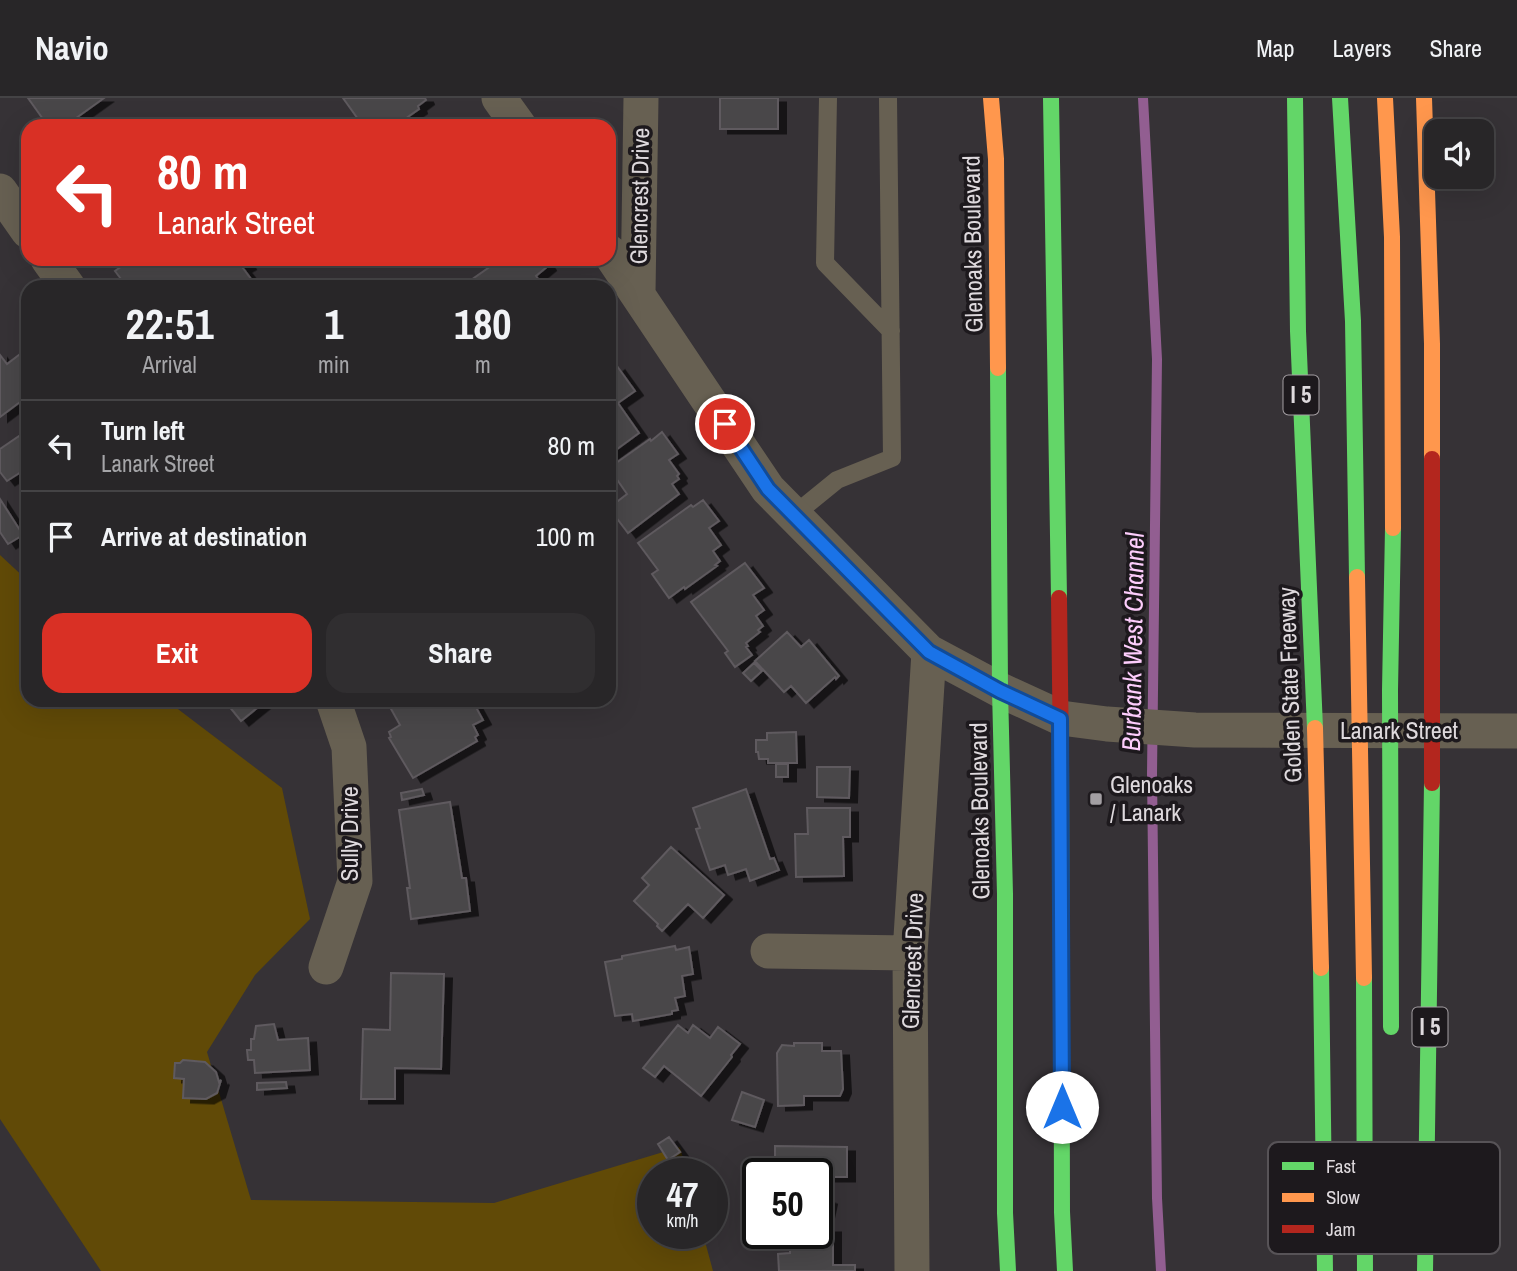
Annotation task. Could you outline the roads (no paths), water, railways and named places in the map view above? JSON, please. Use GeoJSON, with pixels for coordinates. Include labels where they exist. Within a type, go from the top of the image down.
{"type":"FeatureCollection","features":[{"type":"Feature","properties":{"kind":"main road","name":"Glenoaks Boulevard"},"geometry":{"type":"LineString","coordinates":[[991,98],[996,159],[1000,691],[1006,894],[1005,1213],[1008,1271]]}},
{"type":"Feature","properties":{"kind":"main road"},"geometry":{"type":"LineString","coordinates":[[1051,98],[1060,719],[1062,1198],[1065,1271]]}},
{"type":"Feature","properties":{"kind":"main road","name":"Golden State Freeway"},"geometry":{"type":"LineString","coordinates":[[1295,98],[1298,331],[1314,691],[1325,1142]]}},
{"type":"Feature","properties":{"kind":"main road"},"geometry":{"type":"LineString","coordinates":[[1340,98],[1353,321],[1366,1142]]}},
{"type":"Feature","properties":{"kind":"main road"},"geometry":{"type":"LineString","coordinates":[[1385,98],[1392,264],[1394,436],[1390,690],[1391,1042]]}},
{"type":"Feature","properties":{"kind":"main road","name":"I 5"},"geometry":{"type":"LineString","coordinates":[[1424,98],[1432,344],[1433,690],[1427,1142]]}},
{"type":"Feature","properties":{"kind":"street"},"geometry":{"type":"LineString","coordinates":[[499,98],[514,119]]}},
{"type":"Feature","properties":{"kind":"street","name":"Glencrest Drive"},"geometry":{"type":"LineString","coordinates":[[638,293],[641,98]]}},
{"type":"Feature","properties":{"kind":"street"},"geometry":{"type":"LineString","coordinates":[[0,191],[21,221]]}},
{"type":"Feature","properties":{"kind":"street","name":"Lanark Street"},"geometry":{"type":"LineString","coordinates":[[616,262],[768,489],[929,652],[1000,691],[1060,719],[1107,724],[1195,730],[1517,731]]}},
{"type":"Feature","properties":{"kind":"street","name":"Glencrest Drive"},"geometry":{"type":"LineString","coordinates":[[912,1271],[910,953],[929,652]]}},
{"type":"Feature","properties":{"kind":"street","name":"Sully Drive"},"geometry":{"type":"LineString","coordinates":[[326,967],[355,881],[349,747],[335,707]]}},
{"type":"Feature","properties":{"kind":"street"},"geometry":{"type":"LineString","coordinates":[[768,951],[910,953]]}},
{"type":"Feature","properties":{"kind":"lane"},"geometry":{"type":"LineString","coordinates":[[828,98],[825,263],[891,331]]}},
{"type":"Feature","properties":{"kind":"lane"},"geometry":{"type":"LineString","coordinates":[[794,515],[837,480],[892,458],[888,98]]}},
{"type":"Feature","properties":{"kind":"waterway","name":"Burbank West Channel"},"geometry":{"type":"LineString","coordinates":[[1143,98],[1157,359],[1152,774],[1157,1198],[1161,1271]]}},
{"type":"Feature","properties":{"kind":"place","name":"Glenoaks / Lanark"},"geometry":{"type":"Point","coordinates":[1096,799]}}]}
